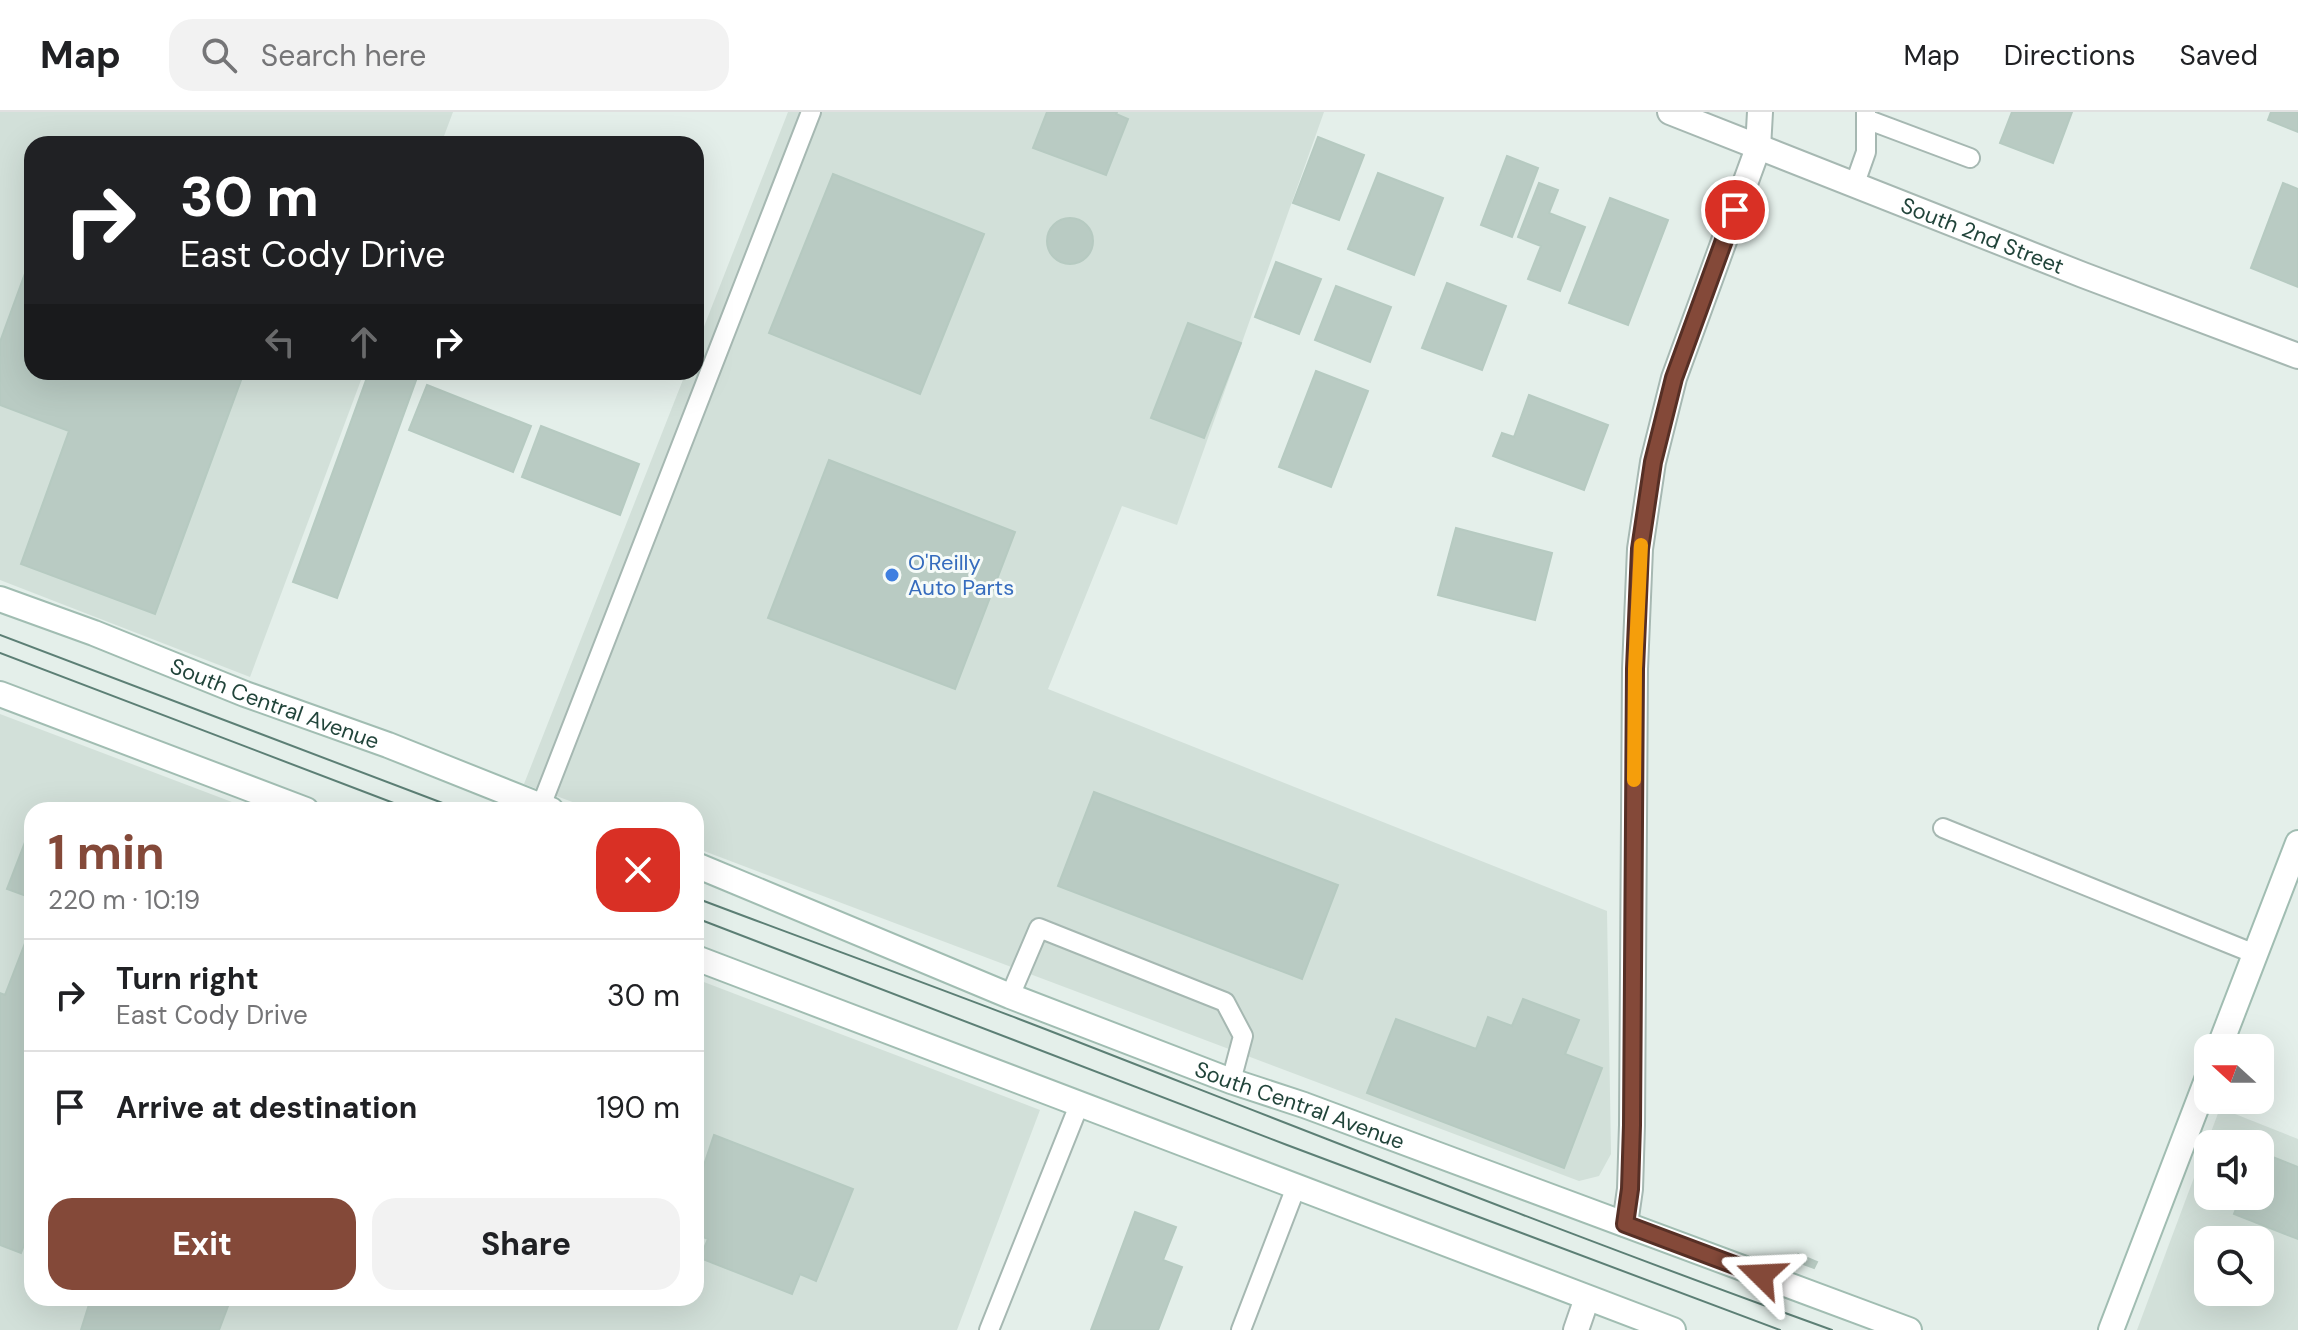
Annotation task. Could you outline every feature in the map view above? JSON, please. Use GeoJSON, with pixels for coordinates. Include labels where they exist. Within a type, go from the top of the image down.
{"type":"FeatureCollection","features":[{"type":"Feature","properties":{"kind":"main road","name":"South 2nd Street"},"geometry":{"type":"LineString","coordinates":[[1670,112],[2298,356]]}},
{"type":"Feature","properties":{"kind":"main road"},"geometry":{"type":"LineString","coordinates":[[1625,1224],[1632,1138],[1635,669],[1640,549],[1653,462],[1674,378],[1758,148],[1760,112]]}},
{"type":"Feature","properties":{"kind":"main road","name":"South Central Avenue"},"geometry":{"type":"LineString","coordinates":[[0,599],[531,802]]}},
{"type":"Feature","properties":{"kind":"main road"},"geometry":{"type":"LineString","coordinates":[[0,694],[285,802]]}},
{"type":"Feature","properties":{"kind":"main road"},"geometry":{"type":"LineString","coordinates":[[2224,1034],[2298,843]]}},
{"type":"Feature","properties":{"kind":"main road","name":"South Central Avenue"},"geometry":{"type":"LineString","coordinates":[[704,868],[1010,996],[1231,1081],[1909,1330]]}},
{"type":"Feature","properties":{"kind":"main road"},"geometry":{"type":"LineString","coordinates":[[704,961],[1673,1330]]}},
{"type":"Feature","properties":{"kind":"main road"},"geometry":{"type":"LineString","coordinates":[[2111,1330],[2194,1114]]}},
{"type":"Feature","properties":{"kind":"main road"},"geometry":{"type":"LineString","coordinates":[[1576,1330],[1587,1298]]}},
{"type":"Feature","properties":{"kind":"lane"},"geometry":{"type":"LineString","coordinates":[[548,802],[811,112]]}},
{"type":"Feature","properties":{"kind":"lane"},"geometry":{"type":"LineString","coordinates":[[1854,186],[1866,152],[1866,115],[1970,158]]}},
{"type":"Feature","properties":{"kind":"lane"},"geometry":{"type":"LineString","coordinates":[[1943,828],[2255,954]]}},
{"type":"Feature","properties":{"kind":"lane"},"geometry":{"type":"LineString","coordinates":[[1010,996],[1039,928],[1225,1002],[1243,1036],[1231,1081]]}},
{"type":"Feature","properties":{"kind":"lane"},"geometry":{"type":"LineString","coordinates":[[989,1330],[1079,1105]]}},
{"type":"Feature","properties":{"kind":"lane"},"geometry":{"type":"LineString","coordinates":[[1241,1330],[1296,1187]]}},
{"type":"Feature","properties":{"kind":"shaded area"},"geometry":{"type":"Polygon","coordinates":[[[0,112],[453,112],[444,136],[24,136],[24,380],[361,380],[250,677],[0,580],[0,112]]]}},
{"type":"Feature","properties":{"kind":"shaded area"},"geometry":{"type":"Polygon","coordinates":[[[788,112],[1324,112],[1177,525],[1122,506],[1048,689],[1607,911],[1611,1154],[1599,1176],[1579,1181],[704,851],[704,802],[572,802],[524,784],[683,380],[704,380],[704,327],[788,112]]]}},
{"type":"Feature","properties":{"kind":"shaded area"},"geometry":{"type":"Polygon","coordinates":[[[0,714],[232,802],[24,802],[24,1306],[704,1306],[704,982],[1040,1110],[957,1330],[0,1330],[0,714]]]}},
{"type":"Feature","properties":{"kind":"shaded area"},"geometry":{"type":"Polygon","coordinates":[[[2218,1114],[2235,1114],[2298,1139],[2298,1330],[2137,1330],[2194,1178],[2194,1210],[2274,1210],[2274,1130],[2212,1130],[2218,1114]]]}},
{"type":"Feature","properties":{"kind":"building"},"geometry":{"type":"Polygon","coordinates":[[[1047,112],[1117,112],[1128,119],[1106,175],[1033,148],[1047,112]]]}},
{"type":"Feature","properties":{"kind":"building"},"geometry":{"type":"Polygon","coordinates":[[[2012,112],[2072,112],[2053,163],[2000,143],[2012,112]]]}},
{"type":"Feature","properties":{"kind":"building"},"geometry":{"type":"Polygon","coordinates":[[[2271,112],[2298,112],[2298,132],[2268,120],[2271,112]]]}},
{"type":"Feature","properties":{"kind":"building"},"geometry":{"type":"Polygon","coordinates":[[[1318,137],[1364,155],[1339,220],[1293,203],[1318,137]]]}},
{"type":"Feature","properties":{"kind":"building"},"geometry":{"type":"Polygon","coordinates":[[[1507,156],[1538,168],[1512,237],[1481,225],[1507,156]]]}},
{"type":"Feature","properties":{"kind":"building"},"geometry":{"type":"Polygon","coordinates":[[[1378,173],[1443,198],[1414,275],[1348,249],[1378,173]]]}},
{"type":"Feature","properties":{"kind":"building"},"geometry":{"type":"Polygon","coordinates":[[[833,174],[984,234],[920,394],[769,333],[833,174]]]}},
{"type":"Feature","properties":{"kind":"building"},"geometry":{"type":"Polygon","coordinates":[[[1539,183],[1558,190],[1549,213],[1585,227],[1560,291],[1528,279],[1541,246],[1518,237],[1539,183]]]}},
{"type":"Feature","properties":{"kind":"building"},"geometry":{"type":"Polygon","coordinates":[[[2283,183],[2298,189],[2298,287],[2251,268],[2283,183]]]}},
{"type":"Feature","properties":{"kind":"building"},"geometry":{"type":"Polygon","coordinates":[[[1610,198],[1668,220],[1628,325],[1569,303],[1610,198]]]}},
{"type":"Feature","properties":{"kind":"building"},"geometry":{"type":"Polygon","coordinates":[[[1070,218],[1086,225],[1093,241],[1086,257],[1070,264],[1054,257],[1047,241],[1054,225],[1070,218]]]}},
{"type":"Feature","properties":{"kind":"building"},"geometry":{"type":"Polygon","coordinates":[[[1276,262],[1321,279],[1299,334],[1255,317],[1276,262]]]}},
{"type":"Feature","properties":{"kind":"building"},"geometry":{"type":"Polygon","coordinates":[[[24,276],[24,380],[241,380],[155,614],[21,564],[69,431],[0,405],[0,342],[24,276]]]}},
{"type":"Feature","properties":{"kind":"building"},"geometry":{"type":"Polygon","coordinates":[[[1447,283],[1506,306],[1482,370],[1422,348],[1447,283]]]}},
{"type":"Feature","properties":{"kind":"building"},"geometry":{"type":"Polygon","coordinates":[[[1336,286],[1391,307],[1370,362],[1315,340],[1336,286]]]}},
{"type":"Feature","properties":{"kind":"building"},"geometry":{"type":"Polygon","coordinates":[[[1188,323],[1241,343],[1204,438],[1151,418],[1188,323]]]}},
{"type":"Feature","properties":{"kind":"building"},"geometry":{"type":"Polygon","coordinates":[[[1316,371],[1368,391],[1331,487],[1279,467],[1316,371]]]}},
{"type":"Feature","properties":{"kind":"building"},"geometry":{"type":"Polygon","coordinates":[[[366,380],[416,380],[337,598],[293,582],[366,380]]]}},
{"type":"Feature","properties":{"kind":"building"},"geometry":{"type":"Polygon","coordinates":[[[427,385],[531,426],[513,472],[409,430],[427,385]]]}},
{"type":"Feature","properties":{"kind":"building"},"geometry":{"type":"Polygon","coordinates":[[[1529,395],[1608,425],[1584,490],[1493,456],[1502,433],[1514,437],[1529,395]]]}},
{"type":"Feature","properties":{"kind":"building"},"geometry":{"type":"Polygon","coordinates":[[[541,426],[639,464],[620,515],[522,477],[541,426]]]}},
{"type":"Feature","properties":{"kind":"building","name":"O'Reilly Auto Parts"},"geometry":{"type":"Polygon","coordinates":[[[829,460],[1015,532],[955,689],[768,618],[829,460]]]}},
{"type":"Feature","properties":{"kind":"building"},"geometry":{"type":"Polygon","coordinates":[[[1456,528],[1552,553],[1535,620],[1438,595],[1456,528]]]}},
{"type":"Feature","properties":{"kind":"building"},"geometry":{"type":"Polygon","coordinates":[[[1094,792],[1338,885],[1302,979],[1058,886],[1094,792]]]}},
{"type":"Feature","properties":{"kind":"building"},"geometry":{"type":"Polygon","coordinates":[[[24,845],[24,895],[7,889],[24,845]]]}},
{"type":"Feature","properties":{"kind":"building"},"geometry":{"type":"Polygon","coordinates":[[[24,946],[24,1245],[21,1253],[0,1245],[0,993],[5,995],[24,946]]]}},
{"type":"Feature","properties":{"kind":"building"},"geometry":{"type":"Polygon","coordinates":[[[1523,999],[1579,1020],[1565,1054],[1602,1068],[1564,1168],[1367,1093],[1396,1019],[1476,1049],[1488,1017],[1512,1026],[1523,999]]]}},
{"type":"Feature","properties":{"kind":"building"},"geometry":{"type":"Polygon","coordinates":[[[714,1135],[853,1189],[816,1281],[800,1274],[792,1294],[704,1260],[708,1239],[704,1237],[704,1165],[714,1135]]]}},
{"type":"Feature","properties":{"kind":"building"},"geometry":{"type":"Polygon","coordinates":[[[2274,1158],[2298,1167],[2298,1239],[2274,1230],[2274,1226],[2265,1226],[2234,1214],[2236,1210],[2274,1210],[2274,1158]]]}},
{"type":"Feature","properties":{"kind":"building"},"geometry":{"type":"Polygon","coordinates":[[[1135,1212],[1176,1227],[1163,1260],[1182,1267],[1158,1330],[1091,1330],[1135,1212]]]}},
{"type":"Feature","properties":{"kind":"building"},"geometry":{"type":"Polygon","coordinates":[[[1798,1254],[1817,1262],[1814,1268],[1795,1261],[1798,1254]]]}},
{"type":"Feature","properties":{"kind":"building"},"geometry":{"type":"Polygon","coordinates":[[[88,1306],[228,1306],[219,1330],[81,1330],[88,1306]]]}},
{"type":"Feature","properties":{"kind":"tram line"},"geometry":{"type":"LineString","coordinates":[[0,635],[440,802]]}},
{"type":"Feature","properties":{"kind":"tram line"},"geometry":{"type":"LineString","coordinates":[[0,653],[391,802]]}},
{"type":"Feature","properties":{"kind":"tram line"},"geometry":{"type":"LineString","coordinates":[[704,901],[1001,1012],[1536,1220],[1832,1330]]}},
{"type":"Feature","properties":{"kind":"tram line"},"geometry":{"type":"LineString","coordinates":[[704,921],[1780,1330]]}},
{"type":"Feature","properties":{"kind":"slow traffic"},"geometry":{"type":"LineString","coordinates":[[1634,780],[1641,545]]}},
{"type":"Feature","properties":{"kind":"place","name":"O'Reilly Auto Parts"},"geometry":{"type":"Point","coordinates":[892,575]}},
{"type":"Feature","properties":{"kind":"route"},"geometry":{"type":"LineString","coordinates":[[1735,210],[1674,378],[1653,462],[1640,549],[1635,669],[1632,1125],[1630,1189],[1625,1224],[1761,1275]]}}]}
